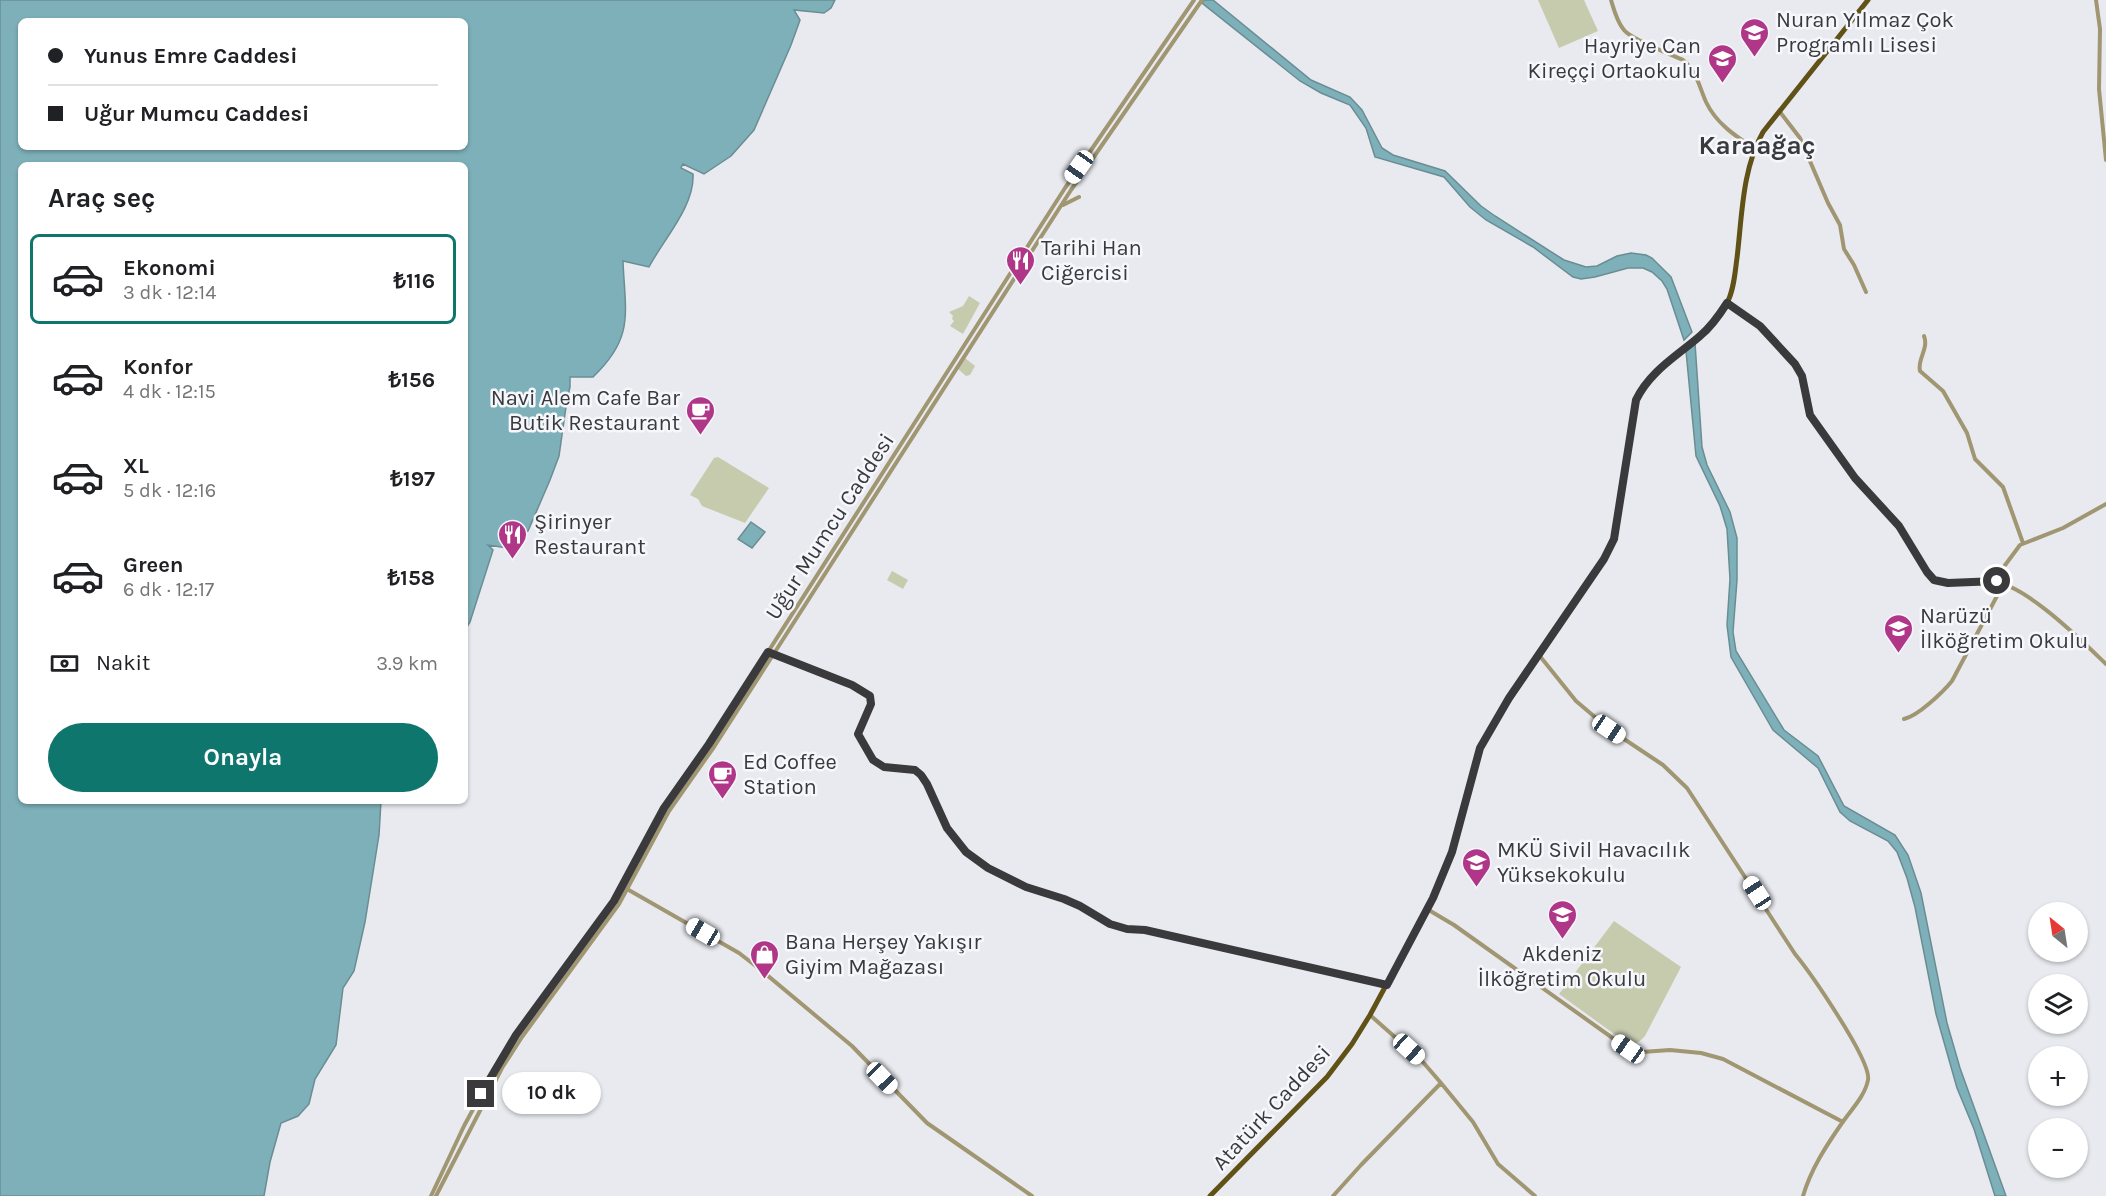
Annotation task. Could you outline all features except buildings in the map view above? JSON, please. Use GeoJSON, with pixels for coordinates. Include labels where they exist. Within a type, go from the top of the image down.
{"type":"FeatureCollection","features":[{"type":"Feature","properties":{"kind":"main road","name":"Atatürk Caddesi"},"geometry":{"type":"LineString","coordinates":[[1210,1196],[1327,1077],[1370,1016],[1427,909],[1452,852],[1480,748],[1509,698],[1604,559],[1614,539],[1636,400],[1641,390],[1651,377],[1702,335],[1727,303],[1733,282],[1754,148],[1763,132],[1868,0]]}},
{"type":"Feature","properties":{"kind":"street","name":"Uğur Mumcu Caddesi"},"geometry":{"type":"LineString","coordinates":[[436,1196],[502,1068],[619,904],[669,812],[774,654],[1060,207],[1202,0]]}},
{"type":"Feature","properties":{"kind":"street"},"geometry":{"type":"LineString","coordinates":[[1611,0],[1614,12],[1624,31],[1689,65],[1695,71],[1707,103],[1721,124],[1754,148]]}},
{"type":"Feature","properties":{"kind":"street"},"geometry":{"type":"LineString","coordinates":[[2096,0],[2100,29],[2100,99],[2106,159]]}},
{"type":"Feature","properties":{"kind":"street","name":"Uğur Mumcu Caddesi"},"geometry":{"type":"LineString","coordinates":[[431,1196],[464,1126],[516,1035],[614,901],[664,808],[768,652],[1066,185],[1194,1]]}},
{"type":"Feature","properties":{"kind":"street"},"geometry":{"type":"LineString","coordinates":[[1780,112],[1800,138],[1840,225],[1844,249],[1866,292]]}},
{"type":"Feature","properties":{"kind":"street"},"geometry":{"type":"LineString","coordinates":[[1060,207],[1079,197]]}},
{"type":"Feature","properties":{"kind":"street"},"geometry":{"type":"LineString","coordinates":[[1002,286],[1008,289]]}},
{"type":"Feature","properties":{"kind":"street"},"geometry":{"type":"LineString","coordinates":[[996,295],[1002,299]]}},
{"type":"Feature","properties":{"kind":"street"},"geometry":{"type":"LineString","coordinates":[[1727,303],[1760,326],[1795,364],[1802,376],[1810,415],[1855,478],[1899,526],[1930,576],[1940,582],[1997,581],[2040,604],[2106,664]]}},
{"type":"Feature","properties":{"kind":"street"},"geometry":{"type":"LineString","coordinates":[[1924,336],[1926,341],[1919,365],[1920,371],[1943,392],[1967,433],[1975,459],[2003,488],[2023,543]]}},
{"type":"Feature","properties":{"kind":"street"},"geometry":{"type":"LineString","coordinates":[[1904,719],[1910,718],[1952,681],[1996,596],[1998,573],[2023,543],[2037,540],[2106,504]]}},
{"type":"Feature","properties":{"kind":"street"},"geometry":{"type":"LineString","coordinates":[[1984,582],[1998,589]]}},
{"type":"Feature","properties":{"kind":"street"},"geometry":{"type":"LineString","coordinates":[[768,652],[852,685],[870,696],[871,704],[858,734],[873,760],[884,767],[915,770],[921,775],[947,828],[966,852],[1010,880],[1064,899],[1117,926],[1145,930],[1387,985]]}},
{"type":"Feature","properties":{"kind":"street"},"geometry":{"type":"LineString","coordinates":[[1539,655],[1576,700],[1609,729],[1663,765],[1687,788],[1844,1026],[1865,1064],[1869,1074],[1868,1083],[1817,1161],[1803,1196]]}},
{"type":"Feature","properties":{"kind":"street"},"geometry":{"type":"LineString","coordinates":[[685,778],[691,781]]}},
{"type":"Feature","properties":{"kind":"street"},"geometry":{"type":"LineString","coordinates":[[627,889],[739,953],[852,1046],[927,1123],[1032,1196]]}},
{"type":"Feature","properties":{"kind":"street"},"geometry":{"type":"LineString","coordinates":[[1427,909],[1462,931],[1628,1049],[1642,1052],[1670,1050],[1701,1053],[1723,1059],[1843,1122]]}},
{"type":"Feature","properties":{"kind":"street"},"geometry":{"type":"LineString","coordinates":[[1370,1016],[1422,1061],[1473,1122],[1498,1164],[1535,1196]]}},
{"type":"Feature","properties":{"kind":"street"},"geometry":{"type":"LineString","coordinates":[[1333,1196],[1441,1083]]}},
{"type":"Feature","properties":{"kind":"green space"},"geometry":{"type":"Polygon","coordinates":[[[1538,0],[1584,0],[1598,31],[1559,48],[1538,0]]]}},
{"type":"Feature","properties":{"kind":"green space"},"geometry":{"type":"Polygon","coordinates":[[[969,296],[980,303],[963,334],[950,326],[954,321],[949,312],[963,306],[969,296]]]}},
{"type":"Feature","properties":{"kind":"green space"},"geometry":{"type":"Polygon","coordinates":[[[965,358],[975,366],[970,375],[966,376],[958,369],[965,358]]]}},
{"type":"Feature","properties":{"kind":"green space"},"geometry":{"type":"Polygon","coordinates":[[[718,457],[769,488],[745,523],[702,506],[698,499],[690,495],[714,458],[718,457]]]}},
{"type":"Feature","properties":{"kind":"green space"},"geometry":{"type":"Polygon","coordinates":[[[892,571],[908,580],[903,589],[887,580],[892,571]]]}},
{"type":"Feature","properties":{"kind":"green space"},"geometry":{"type":"Polygon","coordinates":[[[1614,921],[1681,967],[1645,1036],[1633,1044],[1628,1044],[1559,994],[1614,921]]]}},
{"type":"Feature","properties":{"kind":"water"},"geometry":{"type":"Polygon","coordinates":[[[0,0],[835,0],[831,8],[824,13],[794,10],[800,20],[754,130],[731,156],[704,174],[683,164],[681,168],[693,174],[692,186],[684,210],[677,222],[649,267],[623,261],[624,324],[616,349],[593,377],[570,377],[559,456],[550,480],[528,531],[512,540],[507,548],[488,545],[493,550],[468,625],[468,162],[18,162],[18,804],[381,804],[379,835],[365,922],[354,971],[343,988],[336,1045],[315,1079],[309,1104],[298,1116],[281,1123],[270,1162],[264,1196],[0,1196],[0,0]]]}},
{"type":"Feature","properties":{"kind":"water"},"geometry":{"type":"Polygon","coordinates":[[[1204,0],[1213,0],[1311,80],[1350,97],[1362,110],[1382,148],[1393,155],[1445,171],[1481,206],[1564,260],[1586,267],[1597,266],[1617,256],[1631,253],[1652,258],[1671,277],[1692,332],[1684,340],[1667,289],[1652,272],[1643,268],[1628,268],[1595,277],[1581,279],[1573,277],[1533,247],[1486,220],[1470,207],[1444,177],[1375,157],[1366,128],[1350,105],[1300,81],[1202,3],[1204,0]]]}},
{"type":"Feature","properties":{"kind":"water"},"geometry":{"type":"Polygon","coordinates":[[[1695,343],[1702,447],[1707,465],[1730,512],[1737,538],[1733,632],[1736,651],[1784,730],[1818,756],[1844,806],[1895,835],[1908,855],[1921,893],[1947,1023],[1960,1068],[2006,1196],[1995,1196],[1974,1129],[1957,1088],[1936,1014],[1915,907],[1897,852],[1888,841],[1850,821],[1840,812],[1818,768],[1773,730],[1731,657],[1727,625],[1730,579],[1727,529],[1720,506],[1696,456],[1686,351],[1695,343]]]}},
{"type":"Feature","properties":{"kind":"water"},"geometry":{"type":"Polygon","coordinates":[[[751,522],[765,532],[752,548],[738,539],[751,522]]]}},
{"type":"Feature","properties":{"kind":"place","name":"Nuran Yılmaz Çok Programlı Lisesi"},"geometry":{"type":"Point","coordinates":[1755,58]}},
{"type":"Feature","properties":{"kind":"place","name":"Hayriye Can Kireççi Ortaokulu"},"geometry":{"type":"Point","coordinates":[1722,84]}},
{"type":"Feature","properties":{"kind":"place","name":"Tarihi Han Ciğercisi"},"geometry":{"type":"Point","coordinates":[1020,286]}},
{"type":"Feature","properties":{"kind":"place","name":"Navi Alem Cafe Bar Butik Restaurant"},"geometry":{"type":"Point","coordinates":[701,436]}},
{"type":"Feature","properties":{"kind":"place","name":"Şirinyer Restaurant"},"geometry":{"type":"Point","coordinates":[513,560]}},
{"type":"Feature","properties":{"kind":"place","name":"Narüzü İlköğretim Okulu"},"geometry":{"type":"Point","coordinates":[1899,654]}},
{"type":"Feature","properties":{"kind":"place","name":"Ed Coffee Station"},"geometry":{"type":"Point","coordinates":[722,800]}},
{"type":"Feature","properties":{"kind":"place","name":"MKÜ Sivil Havacılık Yüksekokulu"},"geometry":{"type":"Point","coordinates":[1476,888]}},
{"type":"Feature","properties":{"kind":"place","name":"Akdeniz İlköğretim Okulu"},"geometry":{"type":"Point","coordinates":[1562,940]}},
{"type":"Feature","properties":{"kind":"place","name":"Bana Herşey Yakışır Giyim Mağazası"},"geometry":{"type":"Point","coordinates":[764,980]}},
{"type":"Feature","properties":{"kind":"district","name":"Karaağaç"},"geometry":{"type":"Point","coordinates":[1757,145]}},
{"type":"Feature","properties":{"kind":"route"},"geometry":{"type":"LineString","coordinates":[[481,1094],[516,1035],[614,901],[664,808],[709,744],[768,652],[852,685],[870,696],[871,704],[868,714],[858,734],[873,760],[884,767],[908,768],[921,775],[947,828],[966,852],[1010,880],[1064,899],[1094,912],[1110,924],[1127,929],[1145,930],[1387,985],[1433,898],[1452,852],[1480,748],[1509,698],[1604,559],[1614,539],[1636,400],[1651,377],[1702,335],[1727,303],[1760,326],[1801,372],[1810,415],[1855,478],[1899,526],[1934,580],[1948,583],[1997,581]]}}]}
